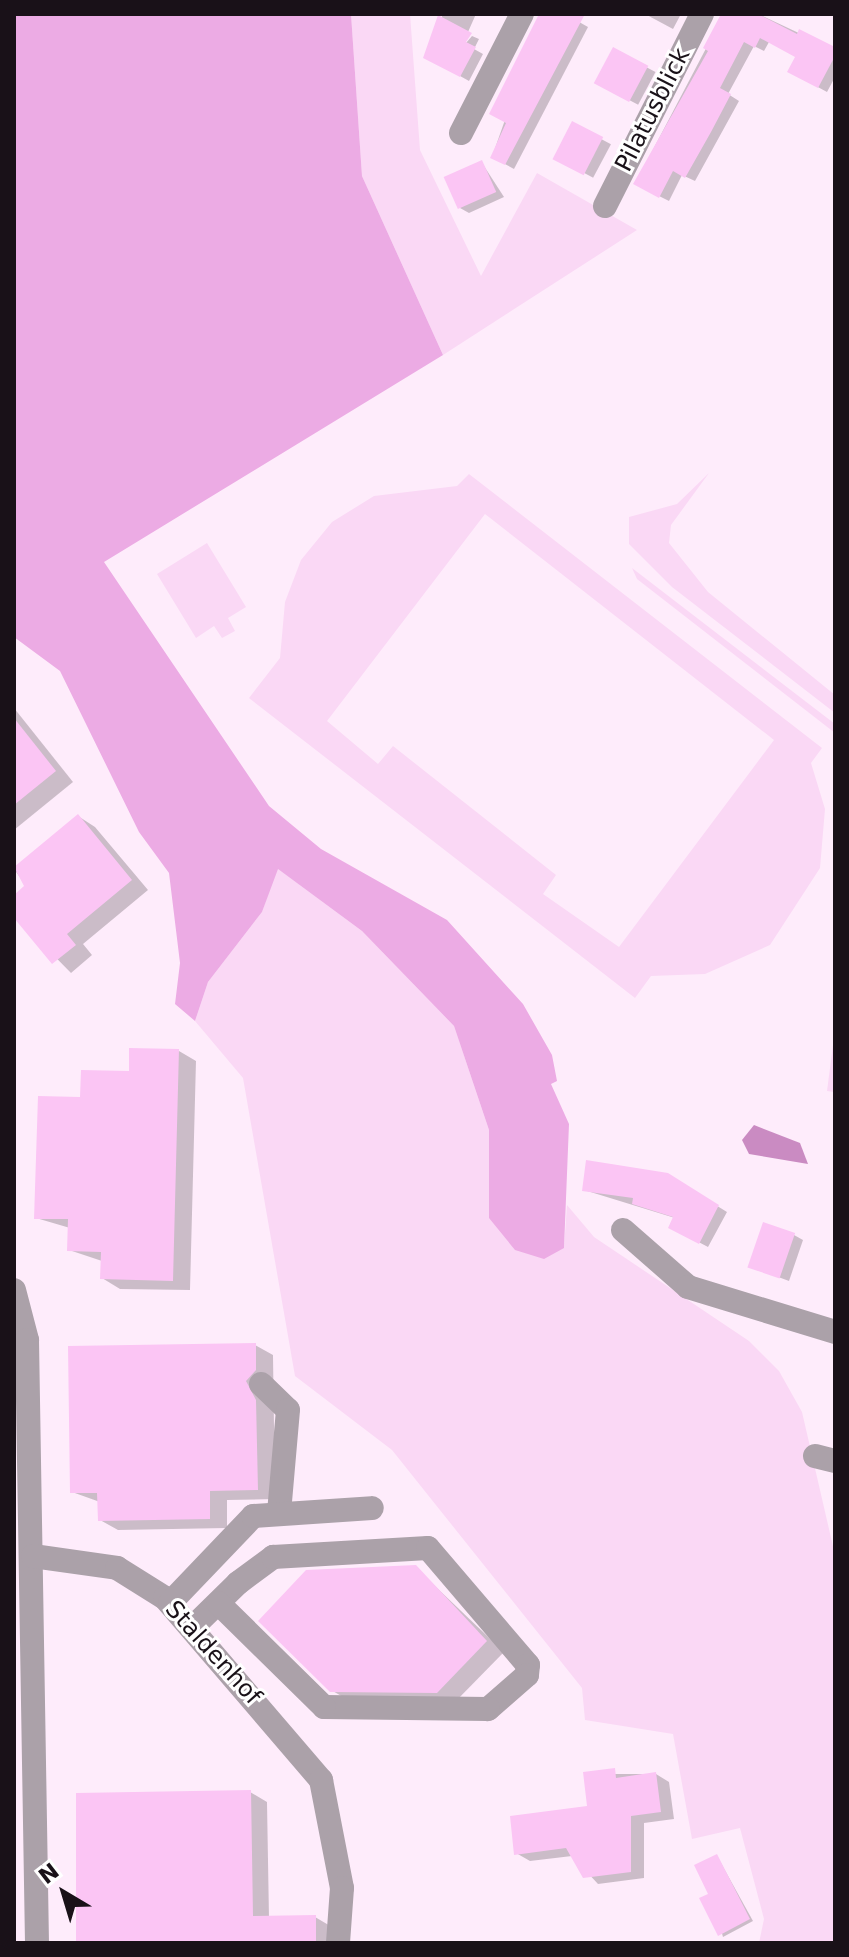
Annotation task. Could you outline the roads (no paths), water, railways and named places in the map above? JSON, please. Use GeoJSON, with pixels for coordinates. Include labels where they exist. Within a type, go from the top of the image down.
{"type":"FeatureCollection","features":[{"type":"Feature","properties":{"kind":"street"},"geometry":{"type":"LineString","coordinates":[[461,133],[522,14]]}},
{"type":"Feature","properties":{"kind":"street","name":"Pilatusblick"},"geometry":{"type":"LineString","coordinates":[[605,206],[702,14]]}},
{"type":"Feature","properties":{"kind":"street"},"geometry":{"type":"LineString","coordinates":[[623,1230],[688,1287],[835,1332]]}},
{"type":"Feature","properties":{"kind":"street"},"geometry":{"type":"LineString","coordinates":[[14,1290],[27,1340],[33,1556],[37,1943]]}},
{"type":"Feature","properties":{"kind":"street"},"geometry":{"type":"LineString","coordinates":[[261,1384],[288,1410],[279,1513]]}},
{"type":"Feature","properties":{"kind":"street"},"geometry":{"type":"LineString","coordinates":[[170,1603],[253,1516],[372,1508]]}},
{"type":"Feature","properties":{"kind":"street"},"geometry":{"type":"LineString","coordinates":[[194,1626],[218,1603],[273,1557],[428,1548],[528,1665],[527,1675],[488,1709],[324,1707],[218,1603]]}},
{"type":"Feature","properties":{"kind":"street","name":"Staldenhof"},"geometry":{"type":"LineString","coordinates":[[33,1556],[117,1568],[170,1603],[194,1626],[321,1780],[342,1888],[338,1943]]}}]}
